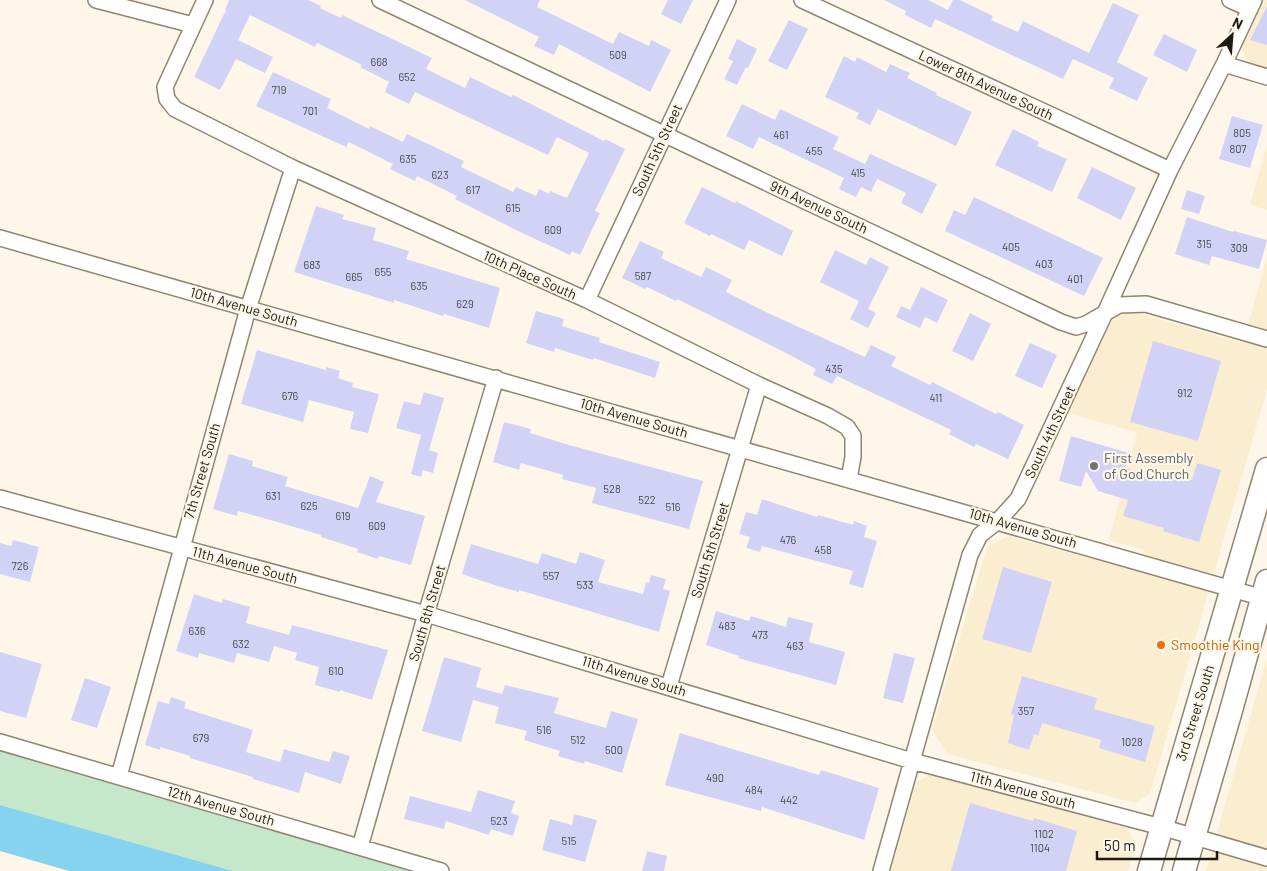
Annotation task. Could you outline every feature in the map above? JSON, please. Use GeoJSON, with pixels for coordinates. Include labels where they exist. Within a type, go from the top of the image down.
{"type":"FeatureCollection","features":[{"type":"Feature","properties":{"kind":"main road","name":"3rd Street South"},"geometry":{"type":"LineString","coordinates":[[1149,871],[1267,470]]}},
{"type":"Feature","properties":{"kind":"main road"},"geometry":{"type":"LineString","coordinates":[[1184,871],[1265,592]]}},
{"type":"Feature","properties":{"kind":"street"},"geometry":{"type":"LineString","coordinates":[[96,0],[192,26],[205,0]]}},
{"type":"Feature","properties":{"kind":"street","name":"9th Avenue South"},"geometry":{"type":"LineString","coordinates":[[380,0],[665,133],[1061,322],[1076,327],[1086,324],[1119,305],[1146,304],[1267,339]]}},
{"type":"Feature","properties":{"kind":"street","name":"South 5th Street"},"geometry":{"type":"LineString","coordinates":[[587,300],[728,0]]}},
{"type":"Feature","properties":{"kind":"street","name":"Lower 8th Avenue South"},"geometry":{"type":"LineString","coordinates":[[802,0],[1170,170]]}},
{"type":"Feature","properties":{"kind":"street"},"geometry":{"type":"LineString","coordinates":[[1230,0],[1252,5]]}},
{"type":"Feature","properties":{"kind":"street","name":"South 4th Street"},"geometry":{"type":"LineString","coordinates":[[880,871],[970,555],[980,534],[998,521],[1018,499],[1170,170],[1252,5]]}},
{"type":"Feature","properties":{"kind":"street","name":"10th Place South"},"geometry":{"type":"LineString","coordinates":[[192,26],[165,87],[167,99],[175,109],[293,168],[587,300],[759,385],[828,416],[847,428],[853,436],[853,457],[849,479]]}},
{"type":"Feature","properties":{"kind":"street"},"geometry":{"type":"LineString","coordinates":[[1224,64],[1267,77]]}},
{"type":"Feature","properties":{"kind":"street","name":"7th Street South"},"geometry":{"type":"LineString","coordinates":[[119,776],[248,308],[293,168]]}},
{"type":"Feature","properties":{"kind":"street","name":"10th Avenue South"},"geometry":{"type":"LineString","coordinates":[[1,241],[496,378],[1232,589],[1265,592]]}},
{"type":"Feature","properties":{"kind":"street","name":"South 6th Street"},"geometry":{"type":"LineString","coordinates":[[360,847],[426,614],[496,378]]}},
{"type":"Feature","properties":{"kind":"street","name":"South 5th Street"},"geometry":{"type":"LineString","coordinates":[[669,686],[759,385]]}},
{"type":"Feature","properties":{"kind":"street","name":"11th Avenue South"},"geometry":{"type":"LineString","coordinates":[[0,498],[426,614],[912,761],[1161,827],[1267,858]]}},
{"type":"Feature","properties":{"kind":"street","name":"12th Avenue South"},"geometry":{"type":"LineString","coordinates":[[0,742],[441,871]]}},
{"type":"Feature","properties":{"kind":"shaded area"},"geometry":{"type":"Polygon","coordinates":[[[1260,0],[1267,0],[1267,67],[1247,61],[1240,43],[1260,0]]]}},
{"type":"Feature","properties":{"kind":"shaded area"},"geometry":{"type":"Polygon","coordinates":[[[1267,145],[1267,210],[1250,205],[1267,145]]]}},
{"type":"Feature","properties":{"kind":"shaded area"},"geometry":{"type":"Polygon","coordinates":[[[1267,257],[1267,390],[1150,794],[1135,803],[947,754],[932,729],[987,547],[1008,536],[1139,571],[1145,550],[1109,540],[1137,432],[1067,413],[1112,320],[1128,310],[1243,343],[1267,257]]]}},
{"type":"Feature","properties":{"kind":"shaded area"},"geometry":{"type":"Polygon","coordinates":[[[1267,658],[1267,871],[1206,871],[1267,658]]]}},
{"type":"Feature","properties":{"kind":"shaded area"},"geometry":{"type":"Polygon","coordinates":[[[931,774],[1127,828],[1136,844],[1128,871],[891,871],[916,783],[931,774]]]}},
{"type":"Feature","properties":{"kind":"green space"},"geometry":{"type":"Polygon","coordinates":[[[0,747],[426,871],[229,871],[0,805],[0,747]]]}},
{"type":"Feature","properties":{"kind":"water"},"geometry":{"type":"Polygon","coordinates":[[[0,805],[233,871],[69,871],[0,851],[0,805]]]}},
{"type":"Feature","properties":{"kind":"building"},"geometry":{"type":"Polygon","coordinates":[[[229,0],[308,0],[341,18],[342,15],[432,58],[426,69],[465,88],[470,77],[511,97],[513,95],[604,141],[605,139],[625,149],[595,211],[600,213],[580,255],[572,251],[570,255],[520,232],[455,199],[457,196],[417,176],[415,181],[390,169],[393,164],[349,142],[346,147],[256,106],[273,72],[331,99],[327,108],[369,129],[370,126],[403,142],[407,134],[464,161],[461,167],[513,192],[516,187],[536,196],[539,189],[549,194],[550,191],[567,198],[589,153],[557,137],[548,155],[415,92],[409,104],[385,92],[389,82],[360,67],[362,65],[317,43],[315,47],[250,15],[238,40],[273,57],[265,73],[236,59],[220,90],[194,77],[229,0]]]}},
{"type":"Feature","properties":{"kind":"building"},"geometry":{"type":"Polygon","coordinates":[[[465,0],[540,0],[537,7],[613,44],[619,32],[649,46],[651,40],[671,50],[650,92],[559,44],[554,55],[534,46],[539,37],[465,0]]]}},
{"type":"Feature","properties":{"kind":"building"},"geometry":{"type":"Polygon","coordinates":[[[668,0],[693,0],[681,24],[661,14],[668,0]]]}},
{"type":"Feature","properties":{"kind":"building"},"geometry":{"type":"Polygon","coordinates":[[[884,0],[928,0],[948,10],[953,0],[960,0],[993,16],[991,20],[1018,32],[1023,21],[1089,53],[1113,3],[1139,15],[1117,62],[1148,78],[1137,101],[1109,88],[1114,78],[1073,59],[1063,79],[935,19],[931,28],[905,15],[906,11],[884,0]]]}},
{"type":"Feature","properties":{"kind":"building"},"geometry":{"type":"Polygon","coordinates":[[[1267,6],[1267,45],[1250,40],[1267,6]]]}},
{"type":"Feature","properties":{"kind":"building"},"geometry":{"type":"Polygon","coordinates":[[[789,20],[808,29],[787,70],[768,61],[789,20]]]}},
{"type":"Feature","properties":{"kind":"building"},"geometry":{"type":"Polygon","coordinates":[[[1164,34],[1197,50],[1187,72],[1153,55],[1164,34]]]}},
{"type":"Feature","properties":{"kind":"building"},"geometry":{"type":"Polygon","coordinates":[[[737,39],[757,49],[737,85],[724,79],[733,61],[728,59],[737,39]]]}},
{"type":"Feature","properties":{"kind":"building"},"geometry":{"type":"Polygon","coordinates":[[[844,56],[855,62],[857,57],[886,72],[890,64],[910,73],[907,78],[937,93],[936,95],[972,112],[956,146],[878,109],[870,125],[856,118],[859,113],[825,97],[844,56]]]}},
{"type":"Feature","properties":{"kind":"building"},"geometry":{"type":"Polygon","coordinates":[[[742,104],[775,120],[780,109],[839,137],[833,149],[865,164],[870,154],[937,184],[922,214],[901,203],[906,193],[877,179],[871,192],[861,187],[856,197],[839,189],[844,178],[759,137],[753,149],[726,136],[742,104]]]}},
{"type":"Feature","properties":{"kind":"building"},"geometry":{"type":"Polygon","coordinates":[[[1232,116],[1263,125],[1250,168],[1219,159],[1232,116]]]}},
{"type":"Feature","properties":{"kind":"building"},"geometry":{"type":"Polygon","coordinates":[[[1013,129],[1039,142],[1037,146],[1067,159],[1052,192],[995,165],[1013,129]]]}},
{"type":"Feature","properties":{"kind":"building"},"geometry":{"type":"Polygon","coordinates":[[[1092,167],[1136,188],[1121,220],[1077,198],[1092,167]]]}},
{"type":"Feature","properties":{"kind":"building"},"geometry":{"type":"Polygon","coordinates":[[[702,187],[735,203],[736,201],[793,231],[782,256],[749,240],[744,250],[684,223],[702,187]]]}},
{"type":"Feature","properties":{"kind":"building"},"geometry":{"type":"Polygon","coordinates":[[[1187,190],[1205,196],[1199,214],[1181,209],[1187,190]]]}},
{"type":"Feature","properties":{"kind":"building"},"geometry":{"type":"Polygon","coordinates":[[[974,197],[1103,258],[1084,296],[945,231],[954,210],[965,215],[974,197]]]}},
{"type":"Feature","properties":{"kind":"building"},"geometry":{"type":"Polygon","coordinates":[[[316,206],[344,215],[342,219],[376,228],[373,240],[409,251],[406,259],[500,288],[489,328],[394,300],[394,303],[294,272],[316,206]]]}},
{"type":"Feature","properties":{"kind":"building"},"geometry":{"type":"Polygon","coordinates":[[[1187,217],[1233,232],[1267,240],[1259,269],[1212,256],[1209,265],[1175,254],[1187,217]]]}},
{"type":"Feature","properties":{"kind":"building"},"geometry":{"type":"Polygon","coordinates":[[[640,241],[664,252],[661,258],[701,277],[706,267],[732,280],[726,292],[768,313],[865,357],[871,345],[896,357],[891,366],[930,385],[932,382],[996,414],[998,412],[1024,425],[1008,459],[976,444],[974,447],[949,434],[951,430],[837,376],[832,384],[813,375],[816,369],[786,353],[677,299],[676,301],[647,287],[645,289],[622,278],[640,241]]]}},
{"type":"Feature","properties":{"kind":"building"},"geometry":{"type":"Polygon","coordinates":[[[835,250],[866,265],[870,257],[889,267],[868,309],[876,313],[868,328],[850,319],[859,301],[820,282],[835,250]]]}},
{"type":"Feature","properties":{"kind":"building"},"geometry":{"type":"Polygon","coordinates":[[[921,287],[948,300],[937,323],[925,317],[920,328],[896,317],[901,306],[910,310],[921,287]]]}},
{"type":"Feature","properties":{"kind":"building"},"geometry":{"type":"Polygon","coordinates":[[[536,311],[564,319],[562,326],[600,338],[599,342],[660,362],[655,378],[594,358],[593,360],[555,348],[554,352],[526,343],[536,311]]]}},
{"type":"Feature","properties":{"kind":"building"},"geometry":{"type":"Polygon","coordinates":[[[970,313],[991,324],[973,361],[952,351],[970,313]]]}},
{"type":"Feature","properties":{"kind":"building"},"geometry":{"type":"Polygon","coordinates":[[[1153,341],[1221,361],[1198,441],[1130,422],[1153,341]]]}},
{"type":"Feature","properties":{"kind":"building"},"geometry":{"type":"Polygon","coordinates":[[[1030,343],[1057,355],[1042,388],[1015,376],[1030,343]]]}},
{"type":"Feature","properties":{"kind":"building"},"geometry":{"type":"Polygon","coordinates":[[[257,350],[326,370],[326,367],[340,371],[338,378],[353,383],[352,387],[379,394],[368,433],[350,429],[354,412],[309,400],[303,422],[241,404],[257,350]]]}},
{"type":"Feature","properties":{"kind":"building"},"geometry":{"type":"Polygon","coordinates":[[[424,392],[444,398],[429,450],[438,453],[433,473],[423,470],[421,477],[411,474],[421,435],[396,428],[404,401],[420,405],[424,392]]]}},
{"type":"Feature","properties":{"kind":"building"},"geometry":{"type":"Polygon","coordinates":[[[504,422],[531,429],[530,433],[569,445],[703,481],[689,529],[592,503],[596,488],[562,479],[563,475],[521,463],[519,470],[493,462],[504,422]]]}},
{"type":"Feature","properties":{"kind":"building"},"geometry":{"type":"Polygon","coordinates":[[[1071,436],[1129,453],[1125,468],[1166,480],[1168,473],[1192,480],[1197,463],[1221,470],[1199,542],[1163,531],[1164,528],[1123,516],[1128,500],[1098,491],[1086,471],[1081,487],[1059,481],[1071,436]]]}},
{"type":"Feature","properties":{"kind":"building"},"geometry":{"type":"Polygon","coordinates":[[[229,454],[253,461],[252,466],[288,477],[285,486],[358,508],[370,476],[384,482],[376,502],[425,516],[411,565],[379,556],[378,559],[357,552],[358,549],[321,537],[321,535],[274,521],[238,511],[237,516],[213,509],[229,454]]]}},
{"type":"Feature","properties":{"kind":"building"},"geometry":{"type":"Polygon","coordinates":[[[762,499],[817,517],[818,515],[853,525],[854,521],[867,526],[864,537],[877,541],[863,588],[849,584],[853,571],[762,546],[760,552],[746,548],[750,537],[739,534],[746,512],[757,515],[762,499]]]}},
{"type":"Feature","properties":{"kind":"building"},"geometry":{"type":"Polygon","coordinates":[[[13,540],[39,547],[30,582],[0,574],[0,543],[11,546],[13,540]]]}},
{"type":"Feature","properties":{"kind":"building"},"geometry":{"type":"Polygon","coordinates":[[[471,544],[538,564],[542,553],[576,564],[580,552],[605,560],[598,582],[643,594],[646,582],[649,583],[651,575],[666,579],[663,589],[670,591],[659,632],[519,590],[519,592],[497,586],[462,574],[471,544]]]}},
{"type":"Feature","properties":{"kind":"building"},"geometry":{"type":"Polygon","coordinates":[[[1003,567],[1052,582],[1031,653],[982,639],[1003,567]]]}},
{"type":"Feature","properties":{"kind":"building"},"geometry":{"type":"Polygon","coordinates":[[[194,594],[222,603],[223,599],[250,607],[246,623],[289,635],[292,625],[388,650],[372,700],[340,690],[340,692],[315,685],[319,667],[295,660],[297,653],[274,646],[269,662],[237,653],[234,663],[199,653],[198,658],[176,651],[194,594]]]}},
{"type":"Feature","properties":{"kind":"building"},"geometry":{"type":"Polygon","coordinates":[[[716,611],[749,621],[751,616],[786,627],[788,617],[813,623],[809,642],[845,652],[836,685],[738,658],[739,656],[706,645],[716,611]]]}},
{"type":"Feature","properties":{"kind":"building"},"geometry":{"type":"Polygon","coordinates":[[[0,652],[42,664],[26,718],[0,711],[0,652]]]}},
{"type":"Feature","properties":{"kind":"building"},"geometry":{"type":"Polygon","coordinates":[[[894,653],[915,658],[903,703],[883,698],[894,653]]]}},
{"type":"Feature","properties":{"kind":"building"},"geometry":{"type":"Polygon","coordinates":[[[444,657],[481,668],[476,687],[502,694],[505,685],[559,698],[554,713],[606,728],[611,711],[638,719],[622,773],[585,761],[584,764],[558,756],[560,751],[524,740],[527,731],[495,723],[499,707],[473,700],[461,742],[422,731],[444,657]]]}},
{"type":"Feature","properties":{"kind":"building"},"geometry":{"type":"Polygon","coordinates":[[[1022,676],[1097,698],[1094,709],[1155,726],[1145,762],[1099,748],[1101,740],[1042,723],[1038,736],[1034,734],[1029,750],[1008,743],[1014,715],[1011,714],[1022,676]]]}},
{"type":"Feature","properties":{"kind":"building"},"geometry":{"type":"Polygon","coordinates":[[[85,678],[111,687],[97,728],[71,720],[85,678]]]}},
{"type":"Feature","properties":{"kind":"building"},"geometry":{"type":"Polygon","coordinates":[[[171,697],[186,702],[184,708],[253,730],[246,752],[280,762],[284,749],[329,762],[333,751],[350,756],[341,784],[305,772],[299,793],[190,758],[190,756],[160,747],[160,750],[145,745],[158,701],[169,704],[171,697]]]}},
{"type":"Feature","properties":{"kind":"building"},"geometry":{"type":"Polygon","coordinates":[[[680,733],[819,775],[821,770],[879,788],[864,840],[762,807],[761,811],[665,785],[680,733]]]}},
{"type":"Feature","properties":{"kind":"building"},"geometry":{"type":"Polygon","coordinates":[[[478,790],[515,801],[511,813],[519,816],[513,836],[491,829],[489,835],[446,821],[444,829],[404,819],[410,796],[471,812],[478,790]]]}},
{"type":"Feature","properties":{"kind":"building"},"geometry":{"type":"Polygon","coordinates":[[[970,803],[1033,821],[1034,818],[1077,831],[1066,871],[951,871],[970,803]]]}},
{"type":"Feature","properties":{"kind":"building"},"geometry":{"type":"Polygon","coordinates":[[[574,814],[597,820],[585,862],[542,850],[550,819],[572,825],[574,814]]]}},
{"type":"Feature","properties":{"kind":"building"},"geometry":{"type":"Polygon","coordinates":[[[647,851],[667,856],[664,871],[642,871],[647,851]]]}},
{"type":"Feature","properties":{"kind":"place","name":"First Assembly of God Church"},"geometry":{"type":"Point","coordinates":[1094,466]}},
{"type":"Feature","properties":{"kind":"place","name":"Smoothie King"},"geometry":{"type":"Point","coordinates":[1161,645]}}]}
